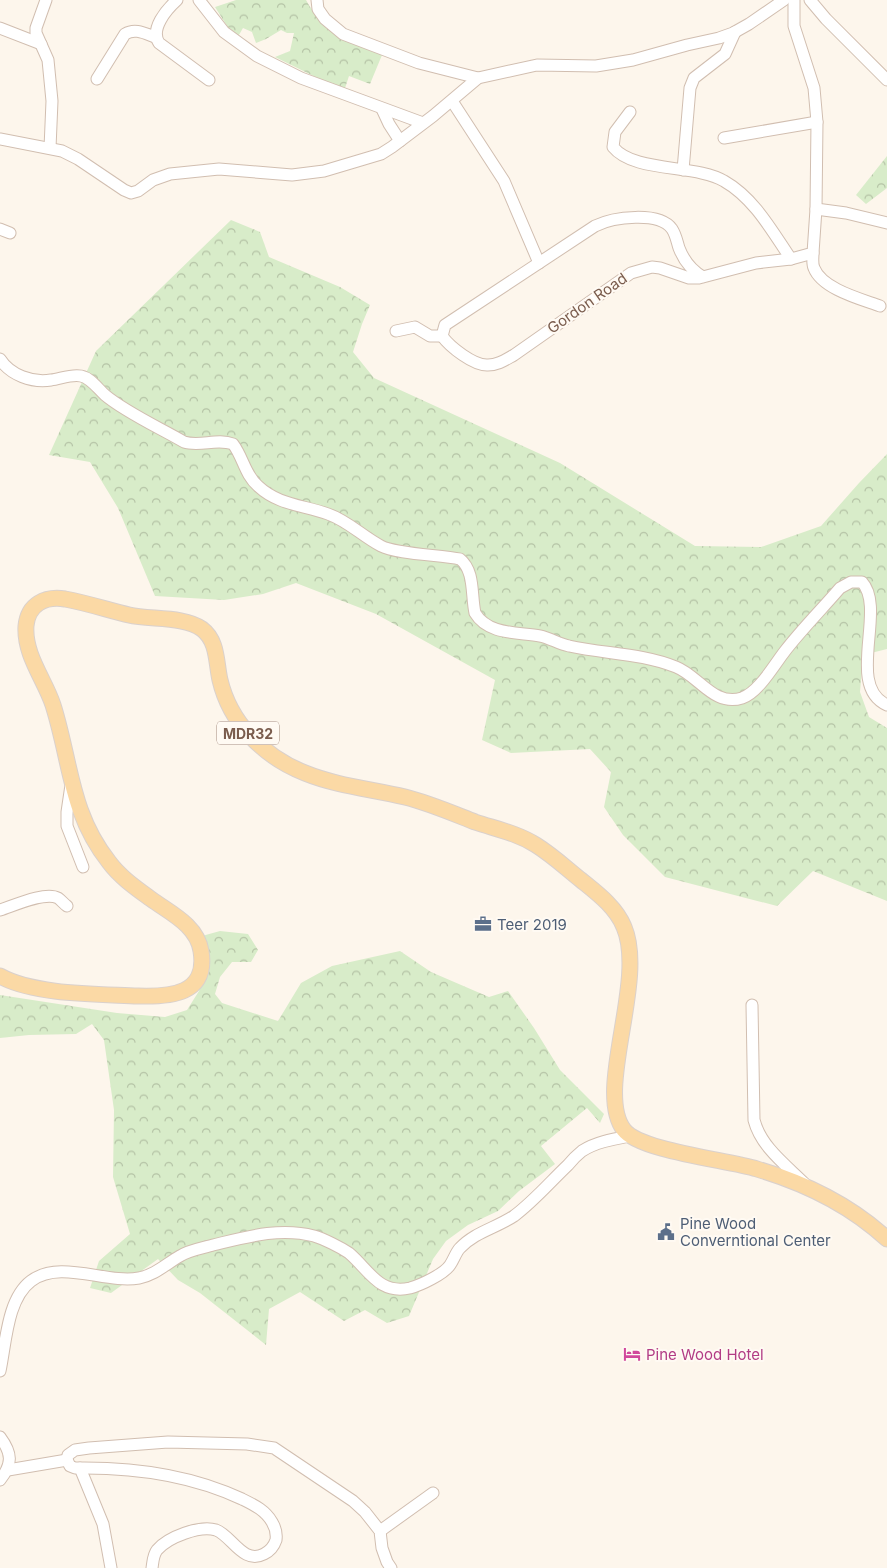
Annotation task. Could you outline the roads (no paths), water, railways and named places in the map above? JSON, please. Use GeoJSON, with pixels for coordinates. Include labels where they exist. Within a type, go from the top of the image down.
{"type":"FeatureCollection","features":[{"type":"Feature","properties":{"kind":"main road","name":"MDR32"},"geometry":{"type":"LineString","coordinates":[[4,980],[51,990],[163,997],[184,991],[194,981],[202,967],[199,942],[193,931],[184,922],[114,870],[90,836],[72,784],[52,701],[31,656],[26,640],[26,628],[31,610],[37,603],[53,598],[73,601],[132,616],[190,622],[209,636],[214,647],[219,679],[236,720],[250,736],[286,764],[328,781],[433,805],[479,823],[518,835],[554,858],[603,898],[616,912],[624,927],[629,943],[630,962],[629,986],[618,1061],[615,1108],[618,1120],[630,1136]]}},
{"type":"Feature","properties":{"kind":"main road"},"geometry":{"type":"LineString","coordinates":[[630,1136],[685,1154],[753,1168],[808,1188],[840,1202],[887,1240]]}},
{"type":"Feature","properties":{"kind":"street"},"geometry":{"type":"LineString","coordinates":[[46,0],[36,28],[36,34],[48,60],[52,101],[50,148]]}},
{"type":"Feature","properties":{"kind":"street"},"geometry":{"type":"LineString","coordinates":[[155,37],[156,28],[177,0]]}},
{"type":"Feature","properties":{"kind":"street"},"geometry":{"type":"LineString","coordinates":[[199,0],[224,32],[257,56],[301,78],[423,123]]}},
{"type":"Feature","properties":{"kind":"street"},"geometry":{"type":"LineString","coordinates":[[317,0],[318,9],[325,19],[343,34],[419,63],[478,78],[537,65],[596,66],[633,60],[736,32],[784,0]]}},
{"type":"Feature","properties":{"kind":"street"},"geometry":{"type":"LineString","coordinates":[[794,0],[794,26],[814,88],[817,122],[813,267],[829,285],[880,306]]}},
{"type":"Feature","properties":{"kind":"street"},"geometry":{"type":"LineString","coordinates":[[810,0],[826,19],[887,80]]}},
{"type":"Feature","properties":{"kind":"street"},"geometry":{"type":"LineString","coordinates":[[0,28],[41,44]]}},
{"type":"Feature","properties":{"kind":"street"},"geometry":{"type":"LineString","coordinates":[[97,79],[125,34],[130,31],[137,31],[155,37],[159,43],[209,80]]}},
{"type":"Feature","properties":{"kind":"street"},"geometry":{"type":"LineString","coordinates":[[683,170],[690,88],[694,78],[725,54],[736,32]]}},
{"type":"Feature","properties":{"kind":"street"},"geometry":{"type":"LineString","coordinates":[[0,139],[62,152],[132,193],[153,180],[170,174],[219,169],[292,175],[324,171],[382,154],[452,101],[478,78]]}},
{"type":"Feature","properties":{"kind":"street"},"geometry":{"type":"LineString","coordinates":[[452,101],[504,181],[539,263]]}},
{"type":"Feature","properties":{"kind":"street"},"geometry":{"type":"LineString","coordinates":[[382,109],[400,141]]}},
{"type":"Feature","properties":{"kind":"street"},"geometry":{"type":"LineString","coordinates":[[630,112],[615,132],[613,146],[617,152],[642,163],[704,173],[723,180],[738,190],[754,207],[791,259]]}},
{"type":"Feature","properties":{"kind":"street"},"geometry":{"type":"LineString","coordinates":[[724,138],[817,122]]}},
{"type":"Feature","properties":{"kind":"street"},"geometry":{"type":"LineString","coordinates":[[816,210],[846,213],[887,223]]}},
{"type":"Feature","properties":{"kind":"street"},"geometry":{"type":"LineString","coordinates":[[396,331],[415,327],[430,336],[442,336],[445,325],[539,263],[606,221],[627,217],[665,223],[672,229],[689,267],[703,277]]}},
{"type":"Feature","properties":{"kind":"street","name":"Gordon Road"},"geometry":{"type":"LineString","coordinates":[[442,336],[455,350],[473,360],[485,365],[494,364],[514,355],[631,272],[652,267],[689,278],[703,277],[756,263],[791,259],[812,253]]}},
{"type":"Feature","properties":{"kind":"street"},"geometry":{"type":"LineString","coordinates":[[0,359],[6,368],[34,380],[81,376],[88,379],[115,402],[184,442],[191,444],[227,442],[233,444],[252,482],[267,495],[278,501],[329,515],[349,523],[381,546],[395,550],[460,559],[466,563],[470,572],[475,613],[478,618],[491,628],[542,637],[568,646],[662,661],[679,668],[709,690],[726,699],[744,697],[752,692],[785,650],[840,588],[851,582],[862,582],[871,592],[874,602],[870,655],[872,690],[877,699],[887,705]]}},
{"type":"Feature","properties":{"kind":"street"},"geometry":{"type":"LineString","coordinates":[[72,784],[67,812],[67,826],[83,867]]}},
{"type":"Feature","properties":{"kind":"street"},"geometry":{"type":"LineString","coordinates":[[0,910],[28,900],[51,896],[58,898],[67,906]]}},
{"type":"Feature","properties":{"kind":"street"},"geometry":{"type":"LineString","coordinates":[[752,1004],[754,1120],[757,1130],[762,1140],[808,1188]]}},
{"type":"Feature","properties":{"kind":"street"},"geometry":{"type":"LineString","coordinates":[[0,1371],[10,1316],[17,1297],[32,1280],[40,1276],[58,1272],[131,1280],[145,1277],[160,1270],[181,1255],[208,1247],[259,1234],[291,1233],[315,1236],[348,1253],[377,1282],[393,1288],[410,1288],[430,1280],[450,1266],[460,1248],[479,1233],[512,1217],[528,1205],[582,1152],[608,1140],[630,1136]]}},
{"type":"Feature","properties":{"kind":"street"},"geometry":{"type":"LineString","coordinates":[[0,1437],[8,1451],[10,1462],[8,1470],[0,1480]]}},
{"type":"Feature","properties":{"kind":"street"},"geometry":{"type":"LineString","coordinates":[[152,1568],[156,1551],[181,1535],[195,1530],[209,1528],[219,1531],[240,1550],[250,1556],[262,1556],[270,1550],[276,1539],[276,1528],[268,1516],[259,1508],[226,1492],[190,1480],[138,1471],[70,1466],[67,1460],[68,1454],[75,1450],[168,1442],[247,1444],[274,1448],[353,1501],[366,1512],[380,1531],[382,1548],[391,1568]]}},
{"type":"Feature","properties":{"kind":"street"},"geometry":{"type":"LineString","coordinates":[[8,1470],[67,1460]]}},
{"type":"Feature","properties":{"kind":"street"},"geometry":{"type":"LineString","coordinates":[[80,1468],[103,1524],[111,1568]]}},
{"type":"Feature","properties":{"kind":"street"},"geometry":{"type":"LineString","coordinates":[[380,1531],[433,1493]]}},
{"type":"Feature","properties":{"kind":"place","name":"Teer 2019"},"geometry":{"type":"Point","coordinates":[483,924]}},
{"type":"Feature","properties":{"kind":"place","name":"Pine Wood Converntional Center"},"geometry":{"type":"Point","coordinates":[666,1232]}},
{"type":"Feature","properties":{"kind":"place","name":"Pine Wood Hotel"},"geometry":{"type":"Point","coordinates":[632,1354]}}]}
